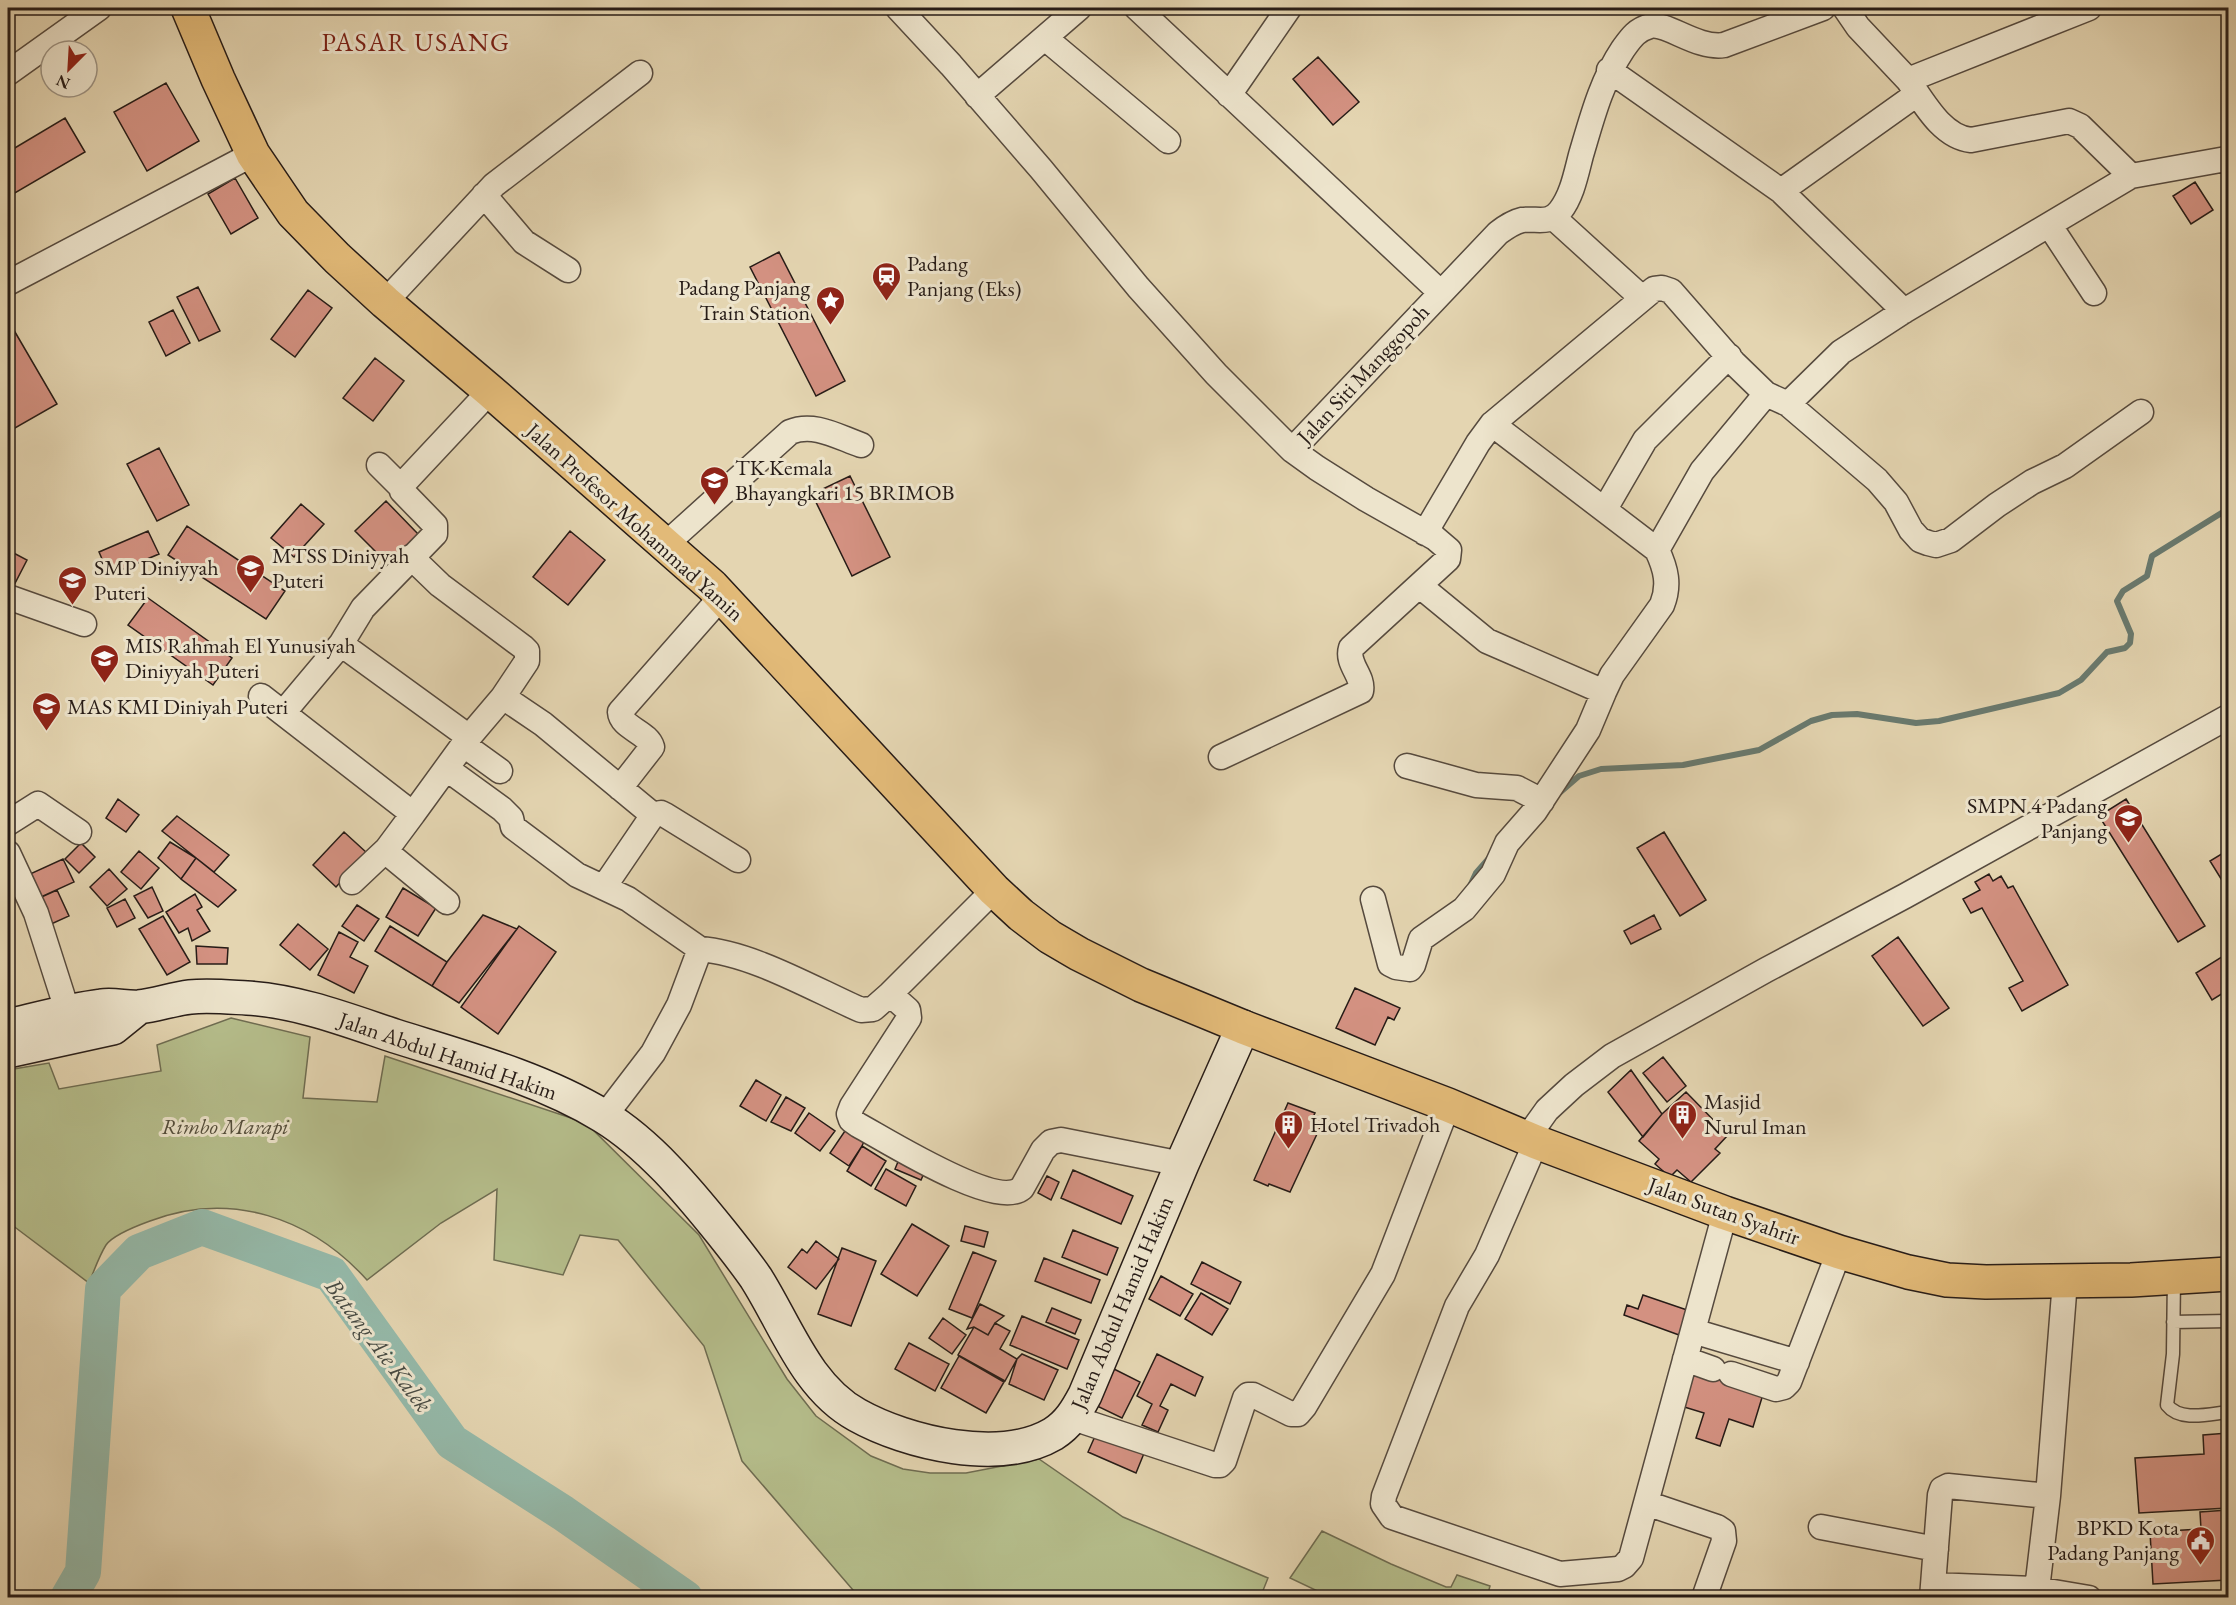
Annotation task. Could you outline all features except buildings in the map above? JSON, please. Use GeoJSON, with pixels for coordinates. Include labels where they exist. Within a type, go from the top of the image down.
{"type":"FeatureCollection","features":[{"type":"Feature","properties":{"kind":"highway","name":"Jalan Profesor Mohammad Yamin"},"geometry":{"type":"LineString","coordinates":[[188,8],[253,154],[293,213],[337,258],[666,544],[722,596],[994,890],[1021,915],[1079,954],[1141,985],[1243,1027]]}},
{"type":"Feature","properties":{"kind":"highway","name":"Jalan Sutan Syahrir"},"geometry":{"type":"LineString","coordinates":[[1243,1027],[1725,1213],[1839,1252],[1908,1272],[1947,1280],[1986,1282],[2229,1274]]}},
{"type":"Feature","properties":{"kind":"main road","name":"Jalan Abdul Hamid Hakim"},"geometry":{"type":"LineString","coordinates":[[8,1026],[104,1006],[139,1007],[191,997],[250,998],[306,1008],[525,1080],[604,1117],[649,1152],[671,1174],[722,1233],[755,1278],[802,1359],[826,1392],[855,1414],[888,1430],[940,1445],[990,1449],[1024,1445],[1053,1434],[1073,1418],[1085,1395],[1182,1164],[1243,1027]]}},
{"type":"Feature","properties":{"kind":"main road","name":"Jalan Abdul Hamid Hakim"},"geometry":{"type":"LineString","coordinates":[[8,1051],[113,1028],[139,1007]]}},
{"type":"Feature","properties":{"kind":"street"},"geometry":{"type":"LineString","coordinates":[[8,73],[99,8]]}},
{"type":"Feature","properties":{"kind":"street","name":"Jalan Siti Manggopoh"},"geometry":{"type":"LineString","coordinates":[[898,8],[977,96],[1138,287],[1216,374],[1292,450],[1498,233],[1522,220],[1542,221],[1554,218]]}},
{"type":"Feature","properties":{"kind":"street"},"geometry":{"type":"LineString","coordinates":[[977,96],[1079,8]]}},
{"type":"Feature","properties":{"kind":"street"},"geometry":{"type":"LineString","coordinates":[[1137,8],[1440,292]]}},
{"type":"Feature","properties":{"kind":"street"},"geometry":{"type":"LineString","coordinates":[[1229,95],[1289,8]]}},
{"type":"Feature","properties":{"kind":"street"},"geometry":{"type":"LineString","coordinates":[[1642,298],[1554,218],[1563,207],[1571,190],[1595,104],[1609,70],[1633,35],[1641,29],[1654,25],[1697,43],[1717,46],[1823,8]]}},
{"type":"Feature","properties":{"kind":"street"},"geometry":{"type":"LineString","coordinates":[[1845,8],[1871,42],[1950,133],[1971,140],[2069,121],[2080,126],[2131,176]]}},
{"type":"Feature","properties":{"kind":"street"},"geometry":{"type":"LineString","coordinates":[[1781,191],[1912,87],[2089,8]]}},
{"type":"Feature","properties":{"kind":"street"},"geometry":{"type":"LineString","coordinates":[[1045,38],[1168,141]]}},
{"type":"Feature","properties":{"kind":"street"},"geometry":{"type":"LineString","coordinates":[[1609,70],[1781,191],[1904,311]]}},
{"type":"Feature","properties":{"kind":"street"},"geometry":{"type":"LineString","coordinates":[[385,302],[484,195],[507,174],[639,73]]}},
{"type":"Feature","properties":{"kind":"street"},"geometry":{"type":"LineString","coordinates":[[8,283],[253,154]]}},
{"type":"Feature","properties":{"kind":"street"},"geometry":{"type":"LineString","coordinates":[[1788,404],[1841,352],[1904,311],[2131,176],[2228,159]]}},
{"type":"Feature","properties":{"kind":"street"},"geometry":{"type":"LineString","coordinates":[[484,195],[524,242],[568,270]]}},
{"type":"Feature","properties":{"kind":"street"},"geometry":{"type":"LineString","coordinates":[[2050,226],[2094,293]]}},
{"type":"Feature","properties":{"kind":"street"},"geometry":{"type":"LineString","coordinates":[[1425,533],[1468,458],[1492,424],[1654,289],[1662,288],[1671,291],[1766,394],[1788,404],[1877,480],[1896,502],[1911,530],[1920,540],[1936,545],[1951,540],[1997,505],[2032,482],[2065,466],[2141,412]]}},
{"type":"Feature","properties":{"kind":"street"},"geometry":{"type":"LineString","coordinates":[[1605,509],[1645,440],[1729,356]]}},
{"type":"Feature","properties":{"kind":"street"},"geometry":{"type":"LineString","coordinates":[[402,488],[490,391]]}},
{"type":"Feature","properties":{"kind":"street"},"geometry":{"type":"LineString","coordinates":[[1657,550],[1702,471],[1766,394]]}},
{"type":"Feature","properties":{"kind":"street"},"geometry":{"type":"LineString","coordinates":[[1373,899],[1390,964],[1410,969],[1421,939],[1464,909],[1497,868],[1507,843],[1542,801],[1588,730],[1612,675],[1662,605],[1666,595],[1668,587],[1664,565],[1657,550],[1492,424]]}},
{"type":"Feature","properties":{"kind":"street"},"geometry":{"type":"LineString","coordinates":[[666,544],[790,432],[800,428],[811,428],[861,445]]}},
{"type":"Feature","properties":{"kind":"street"},"geometry":{"type":"LineString","coordinates":[[1221,757],[1358,695],[1362,686],[1350,659],[1351,648],[1420,586],[1448,559],[1450,554],[1449,550],[1425,533],[1366,500],[1292,450]]}},
{"type":"Feature","properties":{"kind":"street"},"geometry":{"type":"LineString","coordinates":[[283,713],[341,644],[363,608],[435,534],[435,525],[379,465]]}},
{"type":"Feature","properties":{"kind":"street"},"geometry":{"type":"LineString","coordinates":[[352,882],[385,851],[467,741],[503,697],[527,661],[527,651],[440,585],[411,557]]}},
{"type":"Feature","properties":{"kind":"street"},"geometry":{"type":"LineString","coordinates":[[1420,586],[1487,641],[1604,692]]}},
{"type":"Feature","properties":{"kind":"street"},"geometry":{"type":"LineString","coordinates":[[620,788],[652,747],[649,741],[623,720],[620,712],[722,596]]}},
{"type":"Feature","properties":{"kind":"street"},"geometry":{"type":"LineString","coordinates":[[8,597],[84,624]]}},
{"type":"Feature","properties":{"kind":"street"},"geometry":{"type":"LineString","coordinates":[[341,644],[467,741],[500,771]]}},
{"type":"Feature","properties":{"kind":"street"},"geometry":{"type":"LineString","coordinates":[[261,696],[413,814]]}},
{"type":"Feature","properties":{"kind":"street"},"geometry":{"type":"LineString","coordinates":[[503,697],[543,724],[653,815]]}},
{"type":"Feature","properties":{"kind":"street"},"geometry":{"type":"LineString","coordinates":[[1725,1213],[1631,1558],[1624,1566],[1618,1569],[1560,1574],[1392,1517],[1383,1504],[1457,1306],[1487,1255],[1531,1140],[1547,1110],[1574,1085],[1612,1056],[2229,717]]}},
{"type":"Feature","properties":{"kind":"street"},"geometry":{"type":"LineString","coordinates":[[1407,766],[1476,785],[1517,788],[1542,801]]}},
{"type":"Feature","properties":{"kind":"street"},"geometry":{"type":"LineString","coordinates":[[447,769],[502,809],[511,818],[513,827],[559,863],[577,875],[628,899],[700,949],[714,950],[750,961],[861,1010],[873,1009],[890,994],[994,890]]}},
{"type":"Feature","properties":{"kind":"street"},"geometry":{"type":"LineString","coordinates":[[8,823],[38,804],[79,832]]}},
{"type":"Feature","properties":{"kind":"street"},"geometry":{"type":"LineString","coordinates":[[604,887],[653,815],[661,813],[738,860]]}},
{"type":"Feature","properties":{"kind":"street"},"geometry":{"type":"LineString","coordinates":[[385,851],[447,902]]}},
{"type":"Feature","properties":{"kind":"street"},"geometry":{"type":"LineString","coordinates":[[8,853],[36,913],[68,1013]]}},
{"type":"Feature","properties":{"kind":"street"},"geometry":{"type":"LineString","coordinates":[[604,1117],[653,1053],[679,1005],[700,949]]}},
{"type":"Feature","properties":{"kind":"street"},"geometry":{"type":"LineString","coordinates":[[890,994],[908,1010],[909,1018],[852,1106],[849,1114],[851,1120],[858,1125],[928,1164],[971,1184],[1005,1193],[1017,1192],[1022,1188],[1043,1150],[1051,1142],[1061,1140],[1182,1164]]}},
{"type":"Feature","properties":{"kind":"street"},"geometry":{"type":"LineString","coordinates":[[1073,1418],[1215,1466],[1224,1461],[1248,1395],[1253,1395],[1291,1414],[1298,1414],[1383,1274],[1448,1106]]}},
{"type":"Feature","properties":{"kind":"street"},"geometry":{"type":"LineString","coordinates":[[1685,1359],[1776,1389],[1784,1387],[1789,1382],[1839,1252]]}},
{"type":"Feature","properties":{"kind":"street"},"geometry":{"type":"LineString","coordinates":[[2036,1593],[2048,1496],[2065,1281]]}},
{"type":"Feature","properties":{"kind":"street"},"geometry":{"type":"LineString","coordinates":[[1693,1331],[1797,1362]]}},
{"type":"Feature","properties":{"kind":"street"},"geometry":{"type":"LineString","coordinates":[[2048,1496],[1947,1486],[1942,1489],[1933,1591],[2036,1593],[2089,1598]]}},
{"type":"Feature","properties":{"kind":"street"},"geometry":{"type":"LineString","coordinates":[[1646,1503],[1723,1531],[1724,1541],[1704,1598]]}},
{"type":"Feature","properties":{"kind":"street"},"geometry":{"type":"LineString","coordinates":[[1821,1527],[1936,1549]]}},
{"type":"Feature","properties":{"kind":"lane"},"geometry":{"type":"LineString","coordinates":[[2174,1277],[2173,1354],[2167,1405],[2172,1412],[2182,1415],[2229,1412]]}},
{"type":"Feature","properties":{"kind":"lane"},"geometry":{"type":"LineString","coordinates":[[2173,1322],[2229,1321]]}},
{"type":"Feature","properties":{"kind":"green space","name":"Rimbo Marapi"},"geometry":{"type":"Polygon","coordinates":[[[231,1018],[310,1037],[303,1098],[377,1102],[385,1056],[586,1123],[699,1235],[787,1379],[816,1416],[871,1456],[903,1469],[930,1473],[966,1473],[1039,1459],[1123,1517],[1268,1578],[1260,1598],[859,1597],[742,1461],[704,1346],[618,1240],[580,1235],[563,1275],[494,1260],[497,1189],[441,1223],[367,1280],[345,1258],[321,1240],[295,1226],[268,1216],[239,1210],[210,1208],[180,1212],[126,1231],[106,1245],[89,1283],[8,1222],[8,1070],[49,1063],[59,1089],[161,1071],[157,1045],[231,1018]]]}},
{"type":"Feature","properties":{"kind":"green space"},"geometry":{"type":"Polygon","coordinates":[[[1322,1531],[1446,1587],[1451,1587],[1457,1575],[1490,1586],[1487,1597],[1330,1597],[1290,1578],[1322,1531]]]}},
{"type":"Feature","properties":{"kind":"waterway"},"geometry":{"type":"LineString","coordinates":[[1557,795],[1579,776],[1601,769],[1683,765],[1759,750],[1811,721],[1832,715],[1857,714],[1916,723],[1939,721],[2059,693],[2081,680],[2107,652],[2125,648],[2130,643],[2131,634],[2117,601],[2123,591],[2147,576],[2152,556],[2228,509]]}},
{"type":"Feature","properties":{"kind":"waterway"},"geometry":{"type":"LineString","coordinates":[[1470,886],[1476,873],[1490,857]]}},
{"type":"Feature","properties":{"kind":"waterway","name":"Batang Aie Kalek"},"geometry":{"type":"LineString","coordinates":[[68,1598],[83,1572],[103,1289],[139,1252],[202,1227],[331,1274],[452,1442],[563,1513],[685,1598]]}},
{"type":"Feature","properties":{"kind":"place","name":"Padang Panjang (Eks)"},"geometry":{"type":"Point","coordinates":[886,302]}},
{"type":"Feature","properties":{"kind":"place","name":"Padang Panjang Train Station"},"geometry":{"type":"Point","coordinates":[831,326]}},
{"type":"Feature","properties":{"kind":"place","name":"TK Kemala Bhayangkari 15 BRIMOB"},"geometry":{"type":"Point","coordinates":[714,506]}},
{"type":"Feature","properties":{"kind":"place","name":"MTSS Diniyyah Puteri"},"geometry":{"type":"Point","coordinates":[251,594]}},
{"type":"Feature","properties":{"kind":"place","name":"SMP Diniyyah Puteri"},"geometry":{"type":"Point","coordinates":[73,606]}},
{"type":"Feature","properties":{"kind":"place","name":"MIS Rahmah El Yunusiyah Diniyyah Puteri"},"geometry":{"type":"Point","coordinates":[104,684]}},
{"type":"Feature","properties":{"kind":"place","name":"MAS KMI Diniyah Puteri"},"geometry":{"type":"Point","coordinates":[46,732]}},
{"type":"Feature","properties":{"kind":"place","name":"SMPN 4 Padang Panjang"},"geometry":{"type":"Point","coordinates":[2128,844]}},
{"type":"Feature","properties":{"kind":"place","name":"Masjid Nurul Iman"},"geometry":{"type":"Point","coordinates":[1683,1140]}},
{"type":"Feature","properties":{"kind":"place","name":"Hotel Trivadoh"},"geometry":{"type":"Point","coordinates":[1289,1150]}},
{"type":"Feature","properties":{"kind":"place","name":"BPKD Kota Padang Panjang"},"geometry":{"type":"Point","coordinates":[2200,1566]}},
{"type":"Feature","properties":{"kind":"district","name":"PASAR USANG"},"geometry":{"type":"Point","coordinates":[416,42]}}]}
